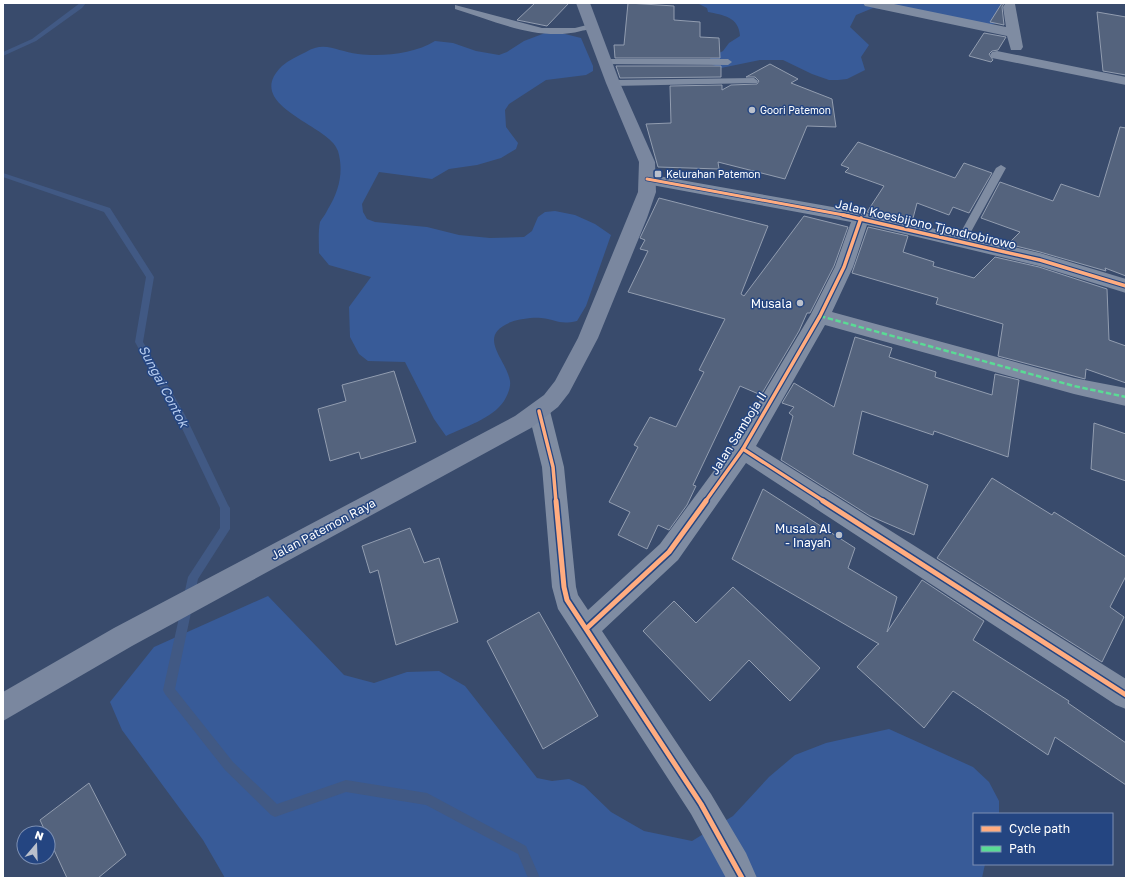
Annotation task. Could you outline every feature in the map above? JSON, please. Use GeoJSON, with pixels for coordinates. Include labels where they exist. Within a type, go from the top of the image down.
{"type":"FeatureCollection","features":[{"type":"Feature","properties":{"kind":"main road","name":"Jalan Patemon Raya"},"geometry":{"type":"LineString","coordinates":[[4,705],[123,637],[531,416],[551,401],[562,387],[588,338],[638,218],[647,192],[647,162],[613,83],[583,3]]}},
{"type":"Feature","properties":{"kind":"street"},"geometry":{"type":"LineString","coordinates":[[870,3],[1014,33]]}},
{"type":"Feature","properties":{"kind":"street"},"geometry":{"type":"LineString","coordinates":[[1010,7],[1018,59]]}},
{"type":"Feature","properties":{"kind":"street"},"geometry":{"type":"LineString","coordinates":[[997,55],[1126,81]]}},
{"type":"Feature","properties":{"kind":"street","name":"Jalan Koesbijono Tjondrobirowo"},"geometry":{"type":"LineString","coordinates":[[647,179],[861,218],[1040,260],[1126,286]]}},
{"type":"Feature","properties":{"kind":"street","name":"Jalan Samboja II"},"geometry":{"type":"LineString","coordinates":[[587,628],[669,552],[743,449],[820,316],[844,267],[861,218]]}},
{"type":"Feature","properties":{"kind":"street"},"geometry":{"type":"LineString","coordinates":[[820,316],[1074,386],[1126,397]]}},
{"type":"Feature","properties":{"kind":"street"},"geometry":{"type":"LineString","coordinates":[[531,416],[553,467],[564,587],[567,600],[587,628],[701,804],[742,878]]}},
{"type":"Feature","properties":{"kind":"street"},"geometry":{"type":"LineString","coordinates":[[743,449],[1126,695]]}},
{"type":"Feature","properties":{"kind":"lane"},"geometry":{"type":"LineString","coordinates":[[458,7],[540,30],[569,32],[591,26]]}},
{"type":"Feature","properties":{"kind":"lane"},"geometry":{"type":"LineString","coordinates":[[605,62],[728,62]]}},
{"type":"Feature","properties":{"kind":"lane"},"geometry":{"type":"LineString","coordinates":[[613,83],[754,81]]}},
{"type":"Feature","properties":{"kind":"lane"},"geometry":{"type":"LineString","coordinates":[[961,241],[1001,168]]}},
{"type":"Feature","properties":{"kind":"shaded area"},"geometry":{"type":"Polygon","coordinates":[[[697,3],[1002,3],[1003,22],[990,25],[873,8],[856,15],[850,27],[869,45],[861,57],[865,70],[847,79],[829,80],[812,74],[783,60],[760,60],[721,68],[713,65],[709,61],[711,57],[723,51],[729,43],[740,36],[739,30],[737,25],[729,18],[708,12],[707,8],[697,3]]]}},
{"type":"Feature","properties":{"kind":"shaded area"},"geometry":{"type":"Polygon","coordinates":[[[545,33],[565,34],[581,38],[593,66],[593,71],[586,75],[546,80],[509,104],[505,110],[506,127],[518,143],[516,149],[501,158],[477,165],[449,169],[432,179],[379,172],[362,204],[363,212],[367,219],[375,222],[427,227],[459,235],[490,238],[524,237],[532,231],[538,217],[545,212],[555,211],[575,215],[595,224],[611,235],[586,306],[577,321],[562,322],[541,318],[531,318],[514,321],[500,328],[495,334],[494,341],[510,381],[509,389],[504,401],[485,418],[446,436],[434,419],[405,362],[368,361],[359,354],[350,337],[349,307],[371,277],[329,265],[319,253],[320,222],[332,202],[338,188],[341,166],[338,151],[332,142],[321,132],[292,114],[280,104],[272,92],[272,80],[282,66],[294,58],[319,47],[332,48],[358,54],[387,55],[408,52],[435,41],[453,43],[476,51],[499,55],[507,52],[524,41],[545,33]]]}},
{"type":"Feature","properties":{"kind":"shaded area"},"geometry":{"type":"Polygon","coordinates":[[[268,596],[344,675],[374,683],[407,672],[439,671],[465,686],[537,778],[552,781],[569,779],[584,786],[611,812],[644,831],[692,841],[733,816],[769,777],[795,755],[826,743],[889,729],[973,767],[989,782],[999,801],[999,813],[973,813],[973,865],[985,865],[982,878],[225,878],[203,840],[122,730],[110,702],[154,647],[268,596]]]}},
{"type":"Feature","properties":{"kind":"building"},"geometry":{"type":"Polygon","coordinates":[[[535,3],[569,3],[547,26],[517,20],[535,3]]]}},
{"type":"Feature","properties":{"kind":"building"},"geometry":{"type":"Polygon","coordinates":[[[628,3],[674,6],[674,20],[700,22],[700,37],[719,38],[720,58],[615,58],[614,45],[624,45],[628,3]]]}},
{"type":"Feature","properties":{"kind":"building"},"geometry":{"type":"Polygon","coordinates":[[[1002,3],[1004,3],[1002,7],[1004,25],[990,22],[1002,3]]]}},
{"type":"Feature","properties":{"kind":"building"},"geometry":{"type":"Polygon","coordinates":[[[1097,12],[1126,17],[1126,75],[1103,71],[1097,12]]]}},
{"type":"Feature","properties":{"kind":"building"},"geometry":{"type":"Polygon","coordinates":[[[984,33],[1006,37],[998,50],[992,51],[989,54],[993,60],[991,62],[969,56],[984,33]]]}},
{"type":"Feature","properties":{"kind":"building"},"geometry":{"type":"Polygon","coordinates":[[[770,64],[798,79],[791,83],[832,99],[836,127],[807,126],[785,179],[718,162],[719,169],[658,167],[646,124],[671,123],[670,86],[722,85],[722,90],[731,85],[757,84],[759,81],[755,77],[746,77],[770,64]]]}},
{"type":"Feature","properties":{"kind":"building"},"geometry":{"type":"Polygon","coordinates":[[[616,66],[721,66],[721,77],[620,78],[616,66]]]}},
{"type":"Feature","properties":{"kind":"building"},"geometry":{"type":"Polygon","coordinates":[[[1120,127],[1126,128],[1126,276],[1105,268],[1106,271],[1008,244],[1020,232],[981,218],[1000,182],[1053,201],[1061,184],[1099,197],[1120,127]]]}},
{"type":"Feature","properties":{"kind":"building"},"geometry":{"type":"Polygon","coordinates":[[[858,142],[955,178],[964,163],[992,173],[969,213],[953,207],[949,215],[917,203],[912,222],[867,212],[884,186],[845,172],[849,168],[841,165],[858,142]]]}},
{"type":"Feature","properties":{"kind":"building"},"geometry":{"type":"Polygon","coordinates":[[[659,198],[768,226],[741,294],[744,296],[804,216],[848,227],[834,266],[810,313],[807,313],[799,331],[761,395],[740,386],[693,485],[696,486],[687,505],[669,530],[658,525],[647,549],[618,535],[630,512],[609,502],[638,447],[634,445],[650,417],[676,427],[704,372],[699,370],[725,319],[628,292],[648,251],[640,249],[645,240],[640,238],[659,198]]]}},
{"type":"Feature","properties":{"kind":"building"},"geometry":{"type":"Polygon","coordinates":[[[868,227],[908,236],[903,252],[934,262],[933,266],[974,278],[995,257],[1039,267],[1107,289],[1109,340],[1126,346],[1126,383],[1086,369],[1085,379],[998,356],[1003,324],[936,304],[938,298],[852,273],[868,227]]]}},
{"type":"Feature","properties":{"kind":"building"},"geometry":{"type":"Polygon","coordinates":[[[855,337],[892,348],[889,357],[936,372],[935,377],[992,395],[995,374],[1019,380],[1008,457],[934,431],[933,435],[862,411],[853,454],[928,485],[914,535],[870,516],[781,460],[793,416],[789,413],[794,407],[782,403],[794,383],[834,407],[855,337]]]}},
{"type":"Feature","properties":{"kind":"building"},"geometry":{"type":"Polygon","coordinates":[[[394,371],[416,442],[361,459],[359,452],[330,461],[318,409],[346,401],[342,385],[394,371]]]}},
{"type":"Feature","properties":{"kind":"building"},"geometry":{"type":"Polygon","coordinates":[[[1094,423],[1126,434],[1126,481],[1091,469],[1094,423]]]}},
{"type":"Feature","properties":{"kind":"building"},"geometry":{"type":"Polygon","coordinates":[[[992,478],[1052,515],[1054,512],[1126,557],[1126,576],[1110,607],[1124,617],[1102,662],[937,558],[992,478]]]}},
{"type":"Feature","properties":{"kind":"building"},"geometry":{"type":"Polygon","coordinates":[[[763,489],[855,548],[848,568],[897,597],[887,632],[922,580],[984,621],[973,640],[1069,701],[1068,703],[1126,743],[1126,785],[1055,737],[1048,755],[953,691],[924,728],[857,667],[879,644],[732,559],[763,489]]]}},
{"type":"Feature","properties":{"kind":"building"},"geometry":{"type":"Polygon","coordinates":[[[410,528],[424,563],[439,558],[458,622],[396,645],[378,570],[370,573],[362,546],[410,528]]]}},
{"type":"Feature","properties":{"kind":"building"},"geometry":{"type":"Polygon","coordinates":[[[733,587],[820,668],[790,701],[749,660],[710,701],[643,631],[674,601],[696,623],[733,587]]]}},
{"type":"Feature","properties":{"kind":"building"},"geometry":{"type":"Polygon","coordinates":[[[539,612],[598,716],[543,749],[487,641],[539,612]]]}},
{"type":"Feature","properties":{"kind":"building"},"geometry":{"type":"Polygon","coordinates":[[[89,783],[126,855],[98,878],[67,878],[56,854],[56,825],[42,825],[40,820],[89,783]]]}},
{"type":"Feature","properties":{"kind":"waterway","name":"Sungai Contok"},"geometry":{"type":"LineString","coordinates":[[3,54],[34,40],[80,7],[83,3]]}},
{"type":"Feature","properties":{"kind":"waterway"},"geometry":{"type":"LineString","coordinates":[[3,175],[107,210],[150,277],[139,342],[182,418],[225,508],[225,529],[193,577],[169,690],[229,766],[275,811],[346,786],[427,799],[522,850],[534,878]]}},
{"type":"Feature","properties":{"kind":"marked path"},"geometry":{"type":"LineString","coordinates":[[820,316],[1074,386],[1126,397]]}},
{"type":"Feature","properties":{"kind":"cycle path"},"geometry":{"type":"LineString","coordinates":[[647,179],[861,218],[1040,260],[1126,286]]}},
{"type":"Feature","properties":{"kind":"cycle path"},"geometry":{"type":"LineString","coordinates":[[587,628],[669,552],[743,449],[820,316],[844,267],[861,218]]}},
{"type":"Feature","properties":{"kind":"cycle path"},"geometry":{"type":"LineString","coordinates":[[539,411],[553,467],[564,587],[567,600],[701,804],[742,878]]}},
{"type":"Feature","properties":{"kind":"cycle path"},"geometry":{"type":"LineString","coordinates":[[743,449],[1126,695]]}},
{"type":"Feature","properties":{"kind":"place","name":"Goori Patemon"},"geometry":{"type":"Point","coordinates":[752,110]}},
{"type":"Feature","properties":{"kind":"place","name":"Kelurahan Patemon"},"geometry":{"type":"Point","coordinates":[658,174]}},
{"type":"Feature","properties":{"kind":"place","name":"Musala"},"geometry":{"type":"Point","coordinates":[800,303]}},
{"type":"Feature","properties":{"kind":"place","name":"Musala Al - Inayah"},"geometry":{"type":"Point","coordinates":[839,535]}}]}
